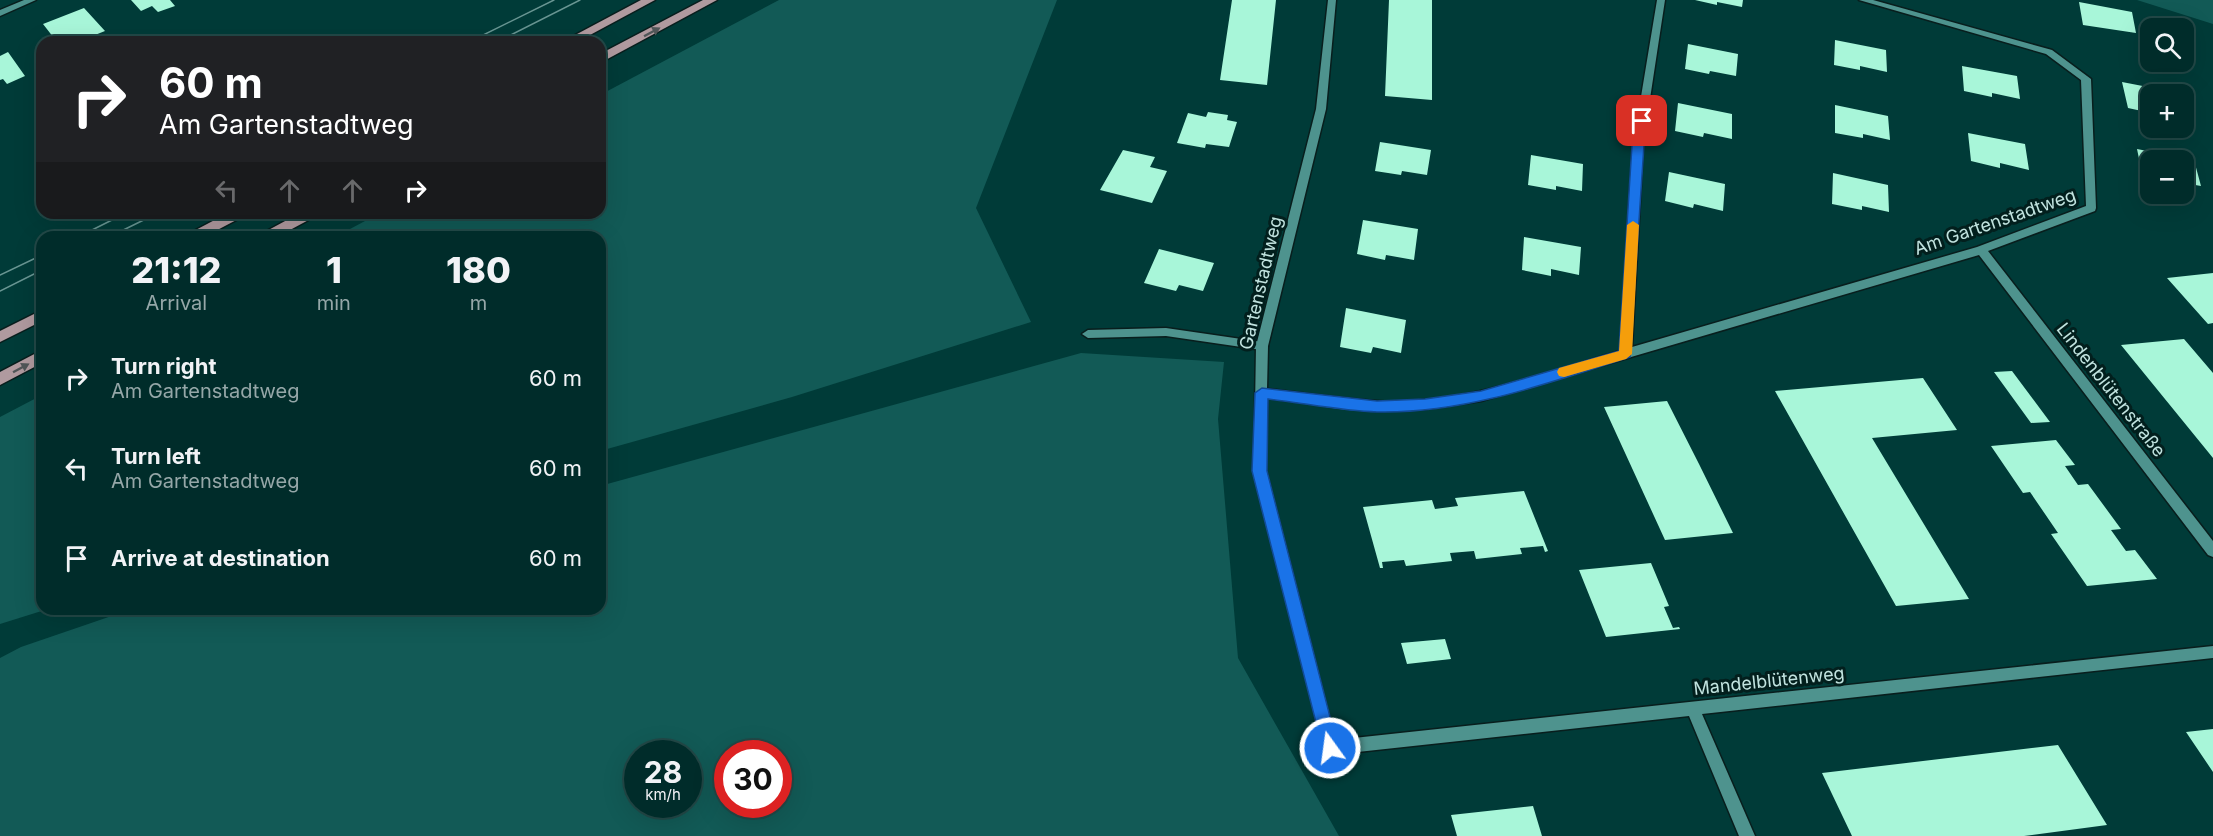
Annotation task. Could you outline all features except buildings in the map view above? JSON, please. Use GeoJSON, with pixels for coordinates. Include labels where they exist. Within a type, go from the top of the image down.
{"type":"FeatureCollection","features":[{"type":"Feature","properties":{"kind":"main road"},"geometry":{"type":"LineString","coordinates":[[580,36],[649,0]]}},
{"type":"Feature","properties":{"kind":"main road"},"geometry":{"type":"LineString","coordinates":[[606,56],[711,0]]}},
{"type":"Feature","properties":{"kind":"main road"},"geometry":{"type":"LineString","coordinates":[[204,231],[228,219]]}},
{"type":"Feature","properties":{"kind":"main road"},"geometry":{"type":"LineString","coordinates":[[277,231],[300,219]]}},
{"type":"Feature","properties":{"kind":"main road"},"geometry":{"type":"LineString","coordinates":[[0,337],[36,318]]}},
{"type":"Feature","properties":{"kind":"main road"},"geometry":{"type":"LineString","coordinates":[[0,379],[36,359]]}},
{"type":"Feature","properties":{"kind":"street"},"geometry":{"type":"LineString","coordinates":[[0,13],[32,0]]}},
{"type":"Feature","properties":{"kind":"street","name":"Gartenstadtweg"},"geometry":{"type":"LineString","coordinates":[[1330,748],[1260,471],[1262,346],[1321,109],[1332,0]]}},
{"type":"Feature","properties":{"kind":"street"},"geometry":{"type":"LineString","coordinates":[[1626,354],[1638,145],[1661,0]]}},
{"type":"Feature","properties":{"kind":"street","name":"Am Gartenstadtweg"},"geometry":{"type":"LineString","coordinates":[[1262,393],[1377,406],[1425,404],[1481,396],[1981,250],[2091,208],[2086,79],[2049,52],[1863,0]]}},
{"type":"Feature","properties":{"kind":"street","name":"Lindenblütenstraße"},"geometry":{"type":"LineString","coordinates":[[1981,250],[2213,551]]}},
{"type":"Feature","properties":{"kind":"street"},"geometry":{"type":"LineString","coordinates":[[1088,334],[1166,333],[1262,346]]}},
{"type":"Feature","properties":{"kind":"street","name":"Mandelblütenweg"},"geometry":{"type":"LineString","coordinates":[[1330,748],[2213,652]]}},
{"type":"Feature","properties":{"kind":"street"},"geometry":{"type":"LineString","coordinates":[[1693,709],[1747,836]]}},
{"type":"Feature","properties":{"kind":"shaded area"},"geometry":{"type":"Polygon","coordinates":[[[779,0],[1057,0],[976,208],[1031,322],[792,397],[606,449],[606,231],[346,231],[369,219],[606,219],[606,92],[779,0]]]}},
{"type":"Feature","properties":{"kind":"shaded area"},"geometry":{"type":"Polygon","coordinates":[[[2137,0],[2213,0],[2213,24],[2137,0]]]}},
{"type":"Feature","properties":{"kind":"shaded area"},"geometry":{"type":"Polygon","coordinates":[[[1081,353],[1224,362],[1218,419],[1238,658],[1339,836],[0,836],[0,658],[21,647],[114,615],[606,615],[606,484],[1081,353]]]}},
{"type":"Feature","properties":{"kind":"shaded area"},"geometry":{"type":"Polygon","coordinates":[[[36,398],[36,613],[0,624],[0,417],[36,398]]]}},
{"type":"Feature","properties":{"kind":"tram line"},"geometry":{"type":"LineString","coordinates":[[481,36],[554,0]]}},
{"type":"Feature","properties":{"kind":"tram line"},"geometry":{"type":"LineString","coordinates":[[509,36],[580,0]]}},
{"type":"Feature","properties":{"kind":"tram line"},"geometry":{"type":"LineString","coordinates":[[90,231],[114,219]]}},
{"type":"Feature","properties":{"kind":"tram line"},"geometry":{"type":"LineString","coordinates":[[121,231],[146,219]]}},
{"type":"Feature","properties":{"kind":"tram line"},"geometry":{"type":"LineString","coordinates":[[0,275],[36,258]]}},
{"type":"Feature","properties":{"kind":"tram line"},"geometry":{"type":"LineString","coordinates":[[0,291],[36,273]]}},
{"type":"Feature","properties":{"kind":"slow traffic"},"geometry":{"type":"LineString","coordinates":[[1564,372],[1626,354],[1633,225]]}},
{"type":"Feature","properties":{"kind":"route"},"geometry":{"type":"LineString","coordinates":[[1330,748],[1260,471],[1262,393],[1377,406],[1425,404],[1481,396],[1626,354],[1638,145],[1642,121]]}}]}
